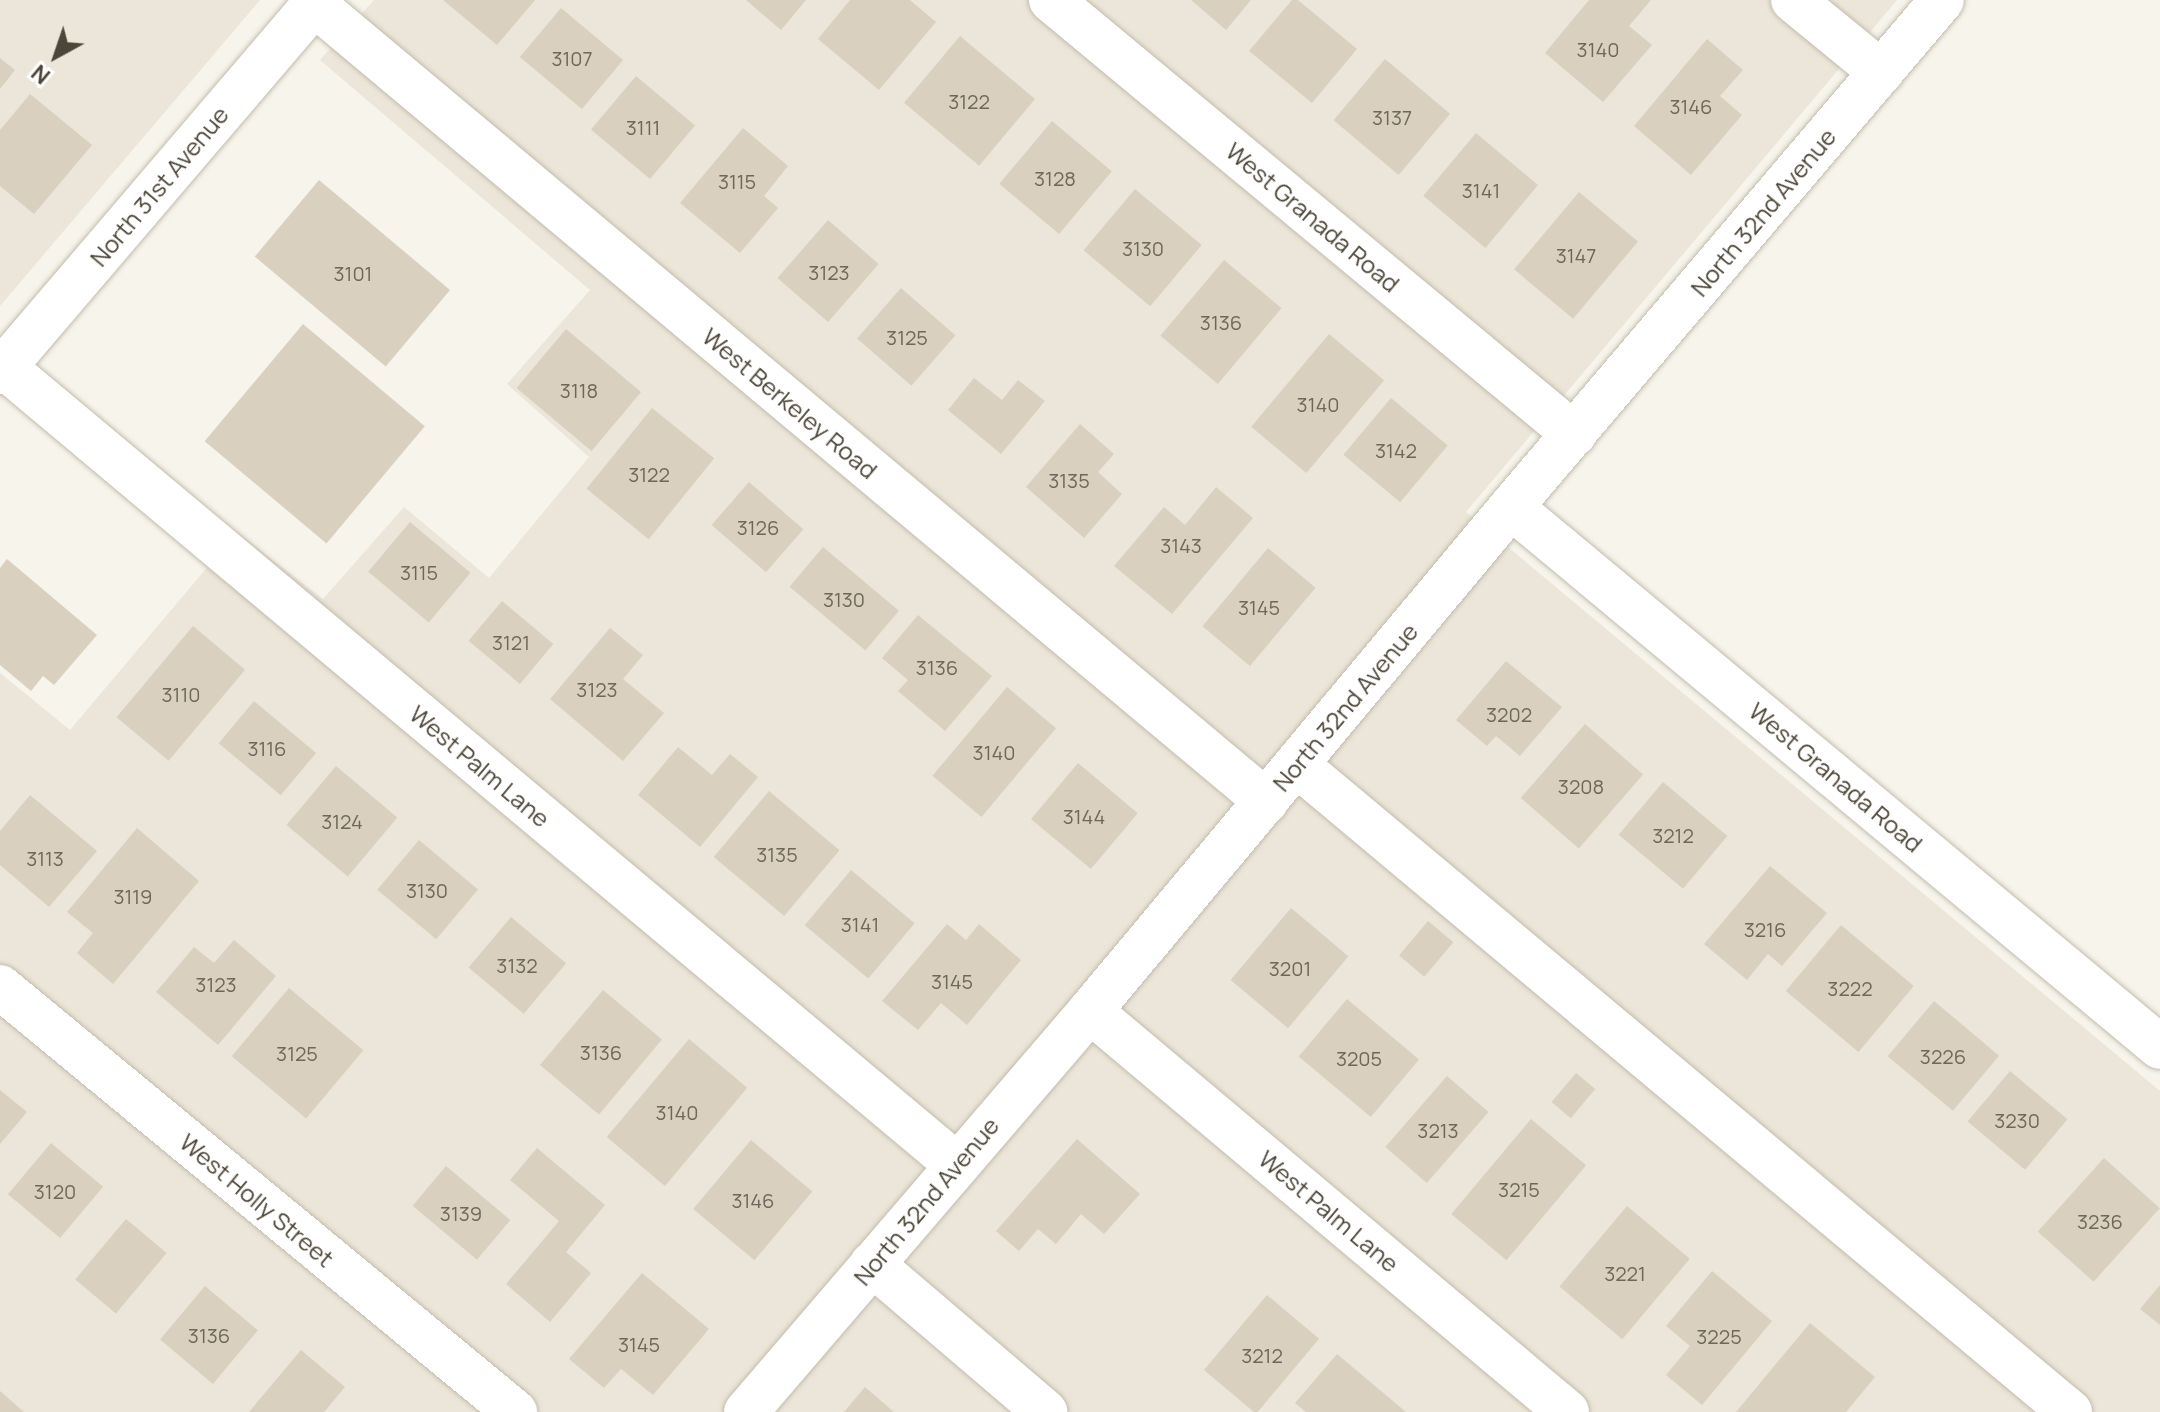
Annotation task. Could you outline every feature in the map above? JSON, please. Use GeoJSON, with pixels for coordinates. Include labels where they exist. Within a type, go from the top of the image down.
{"type":"FeatureCollection","features":[{"type":"Feature","properties":{"kind":"street","name":"West Granada Road"},"geometry":{"type":"LineString","coordinates":[[1051,0],[1574,434]]}},
{"type":"Feature","properties":{"kind":"street"},"geometry":{"type":"LineString","coordinates":[[1793,0],[1881,72]]}},
{"type":"Feature","properties":{"kind":"street","name":"North 32nd Avenue"},"geometry":{"type":"LineString","coordinates":[[746,1412],[1090,1011],[1511,507],[1942,0]]}},
{"type":"Feature","properties":{"kind":"street","name":"North 31st Avenue"},"geometry":{"type":"LineString","coordinates":[[7,352],[316,2]]}},
{"type":"Feature","properties":{"kind":"street","name":"West Berkeley Road"},"geometry":{"type":"LineString","coordinates":[[316,2],[1266,801]]}},
{"type":"Feature","properties":{"kind":"street","name":"West Palm Lane"},"geometry":{"type":"LineString","coordinates":[[7,352],[956,1164]]}},
{"type":"Feature","properties":{"kind":"street","name":"West Granada Road"},"geometry":{"type":"LineString","coordinates":[[1511,507],[2160,1047]]}},
{"type":"Feature","properties":{"kind":"street"},"geometry":{"type":"LineString","coordinates":[[1297,765],[2070,1412]]}},
{"type":"Feature","properties":{"kind":"street","name":"West Holly Street"},"geometry":{"type":"LineString","coordinates":[[0,987],[515,1412]]}},
{"type":"Feature","properties":{"kind":"street","name":"West Palm Lane"},"geometry":{"type":"LineString","coordinates":[[1090,1011],[1567,1412]]}},
{"type":"Feature","properties":{"kind":"street"},"geometry":{"type":"LineString","coordinates":[[872,1264],[1045,1412]]}},
{"type":"Feature","properties":{"kind":"shaded area"},"geometry":{"type":"Polygon","coordinates":[[[0,0],[260,0],[0,306],[0,0]]]}},
{"type":"Feature","properties":{"kind":"shaded area"},"geometry":{"type":"Polygon","coordinates":[[[374,0],[1897,0],[1466,512],[2160,1091],[2160,1412],[0,1412],[0,673],[70,730],[237,532],[323,599],[404,507],[489,578],[589,457],[507,384],[590,290],[320,60],[374,0]]]}},
{"type":"Feature","properties":{"kind":"building"},"geometry":{"type":"Polygon","coordinates":[[[443,0],[535,0],[497,45],[443,0]]]}},
{"type":"Feature","properties":{"kind":"building"},"geometry":{"type":"Polygon","coordinates":[[[746,0],[806,0],[781,30],[746,0]]]}},
{"type":"Feature","properties":{"kind":"building"},"geometry":{"type":"Polygon","coordinates":[[[850,0],[910,0],[936,22],[879,90],[818,39],[850,0]]]}},
{"type":"Feature","properties":{"kind":"building"},"geometry":{"type":"Polygon","coordinates":[[[1191,0],[1251,0],[1226,30],[1191,0]]]}},
{"type":"Feature","properties":{"kind":"building"},"geometry":{"type":"Polygon","coordinates":[[[1292,0],[1298,0],[1357,49],[1312,103],[1249,51],[1292,0]]]}},
{"type":"Feature","properties":{"kind":"building"},"geometry":{"type":"Polygon","coordinates":[[[1589,0],[1651,0],[1629,26],[1652,45],[1603,102],[1545,53],[1589,0]]]}},
{"type":"Feature","properties":{"kind":"building"},"geometry":{"type":"Polygon","coordinates":[[[561,8],[623,60],[582,109],[520,57],[561,8]]]}},
{"type":"Feature","properties":{"kind":"building"},"geometry":{"type":"Polygon","coordinates":[[[960,36],[1035,99],[979,166],[904,103],[960,36]]]}},
{"type":"Feature","properties":{"kind":"building"},"geometry":{"type":"Polygon","coordinates":[[[1707,39],[1743,70],[1720,96],[1742,115],[1691,175],[1634,126],[1707,39]]]}},
{"type":"Feature","properties":{"kind":"building"},"geometry":{"type":"Polygon","coordinates":[[[0,58],[15,70],[0,89],[0,58]]]}},
{"type":"Feature","properties":{"kind":"building"},"geometry":{"type":"Polygon","coordinates":[[[1385,59],[1450,114],[1399,175],[1334,120],[1385,59]]]}},
{"type":"Feature","properties":{"kind":"building"},"geometry":{"type":"Polygon","coordinates":[[[636,76],[695,125],[650,179],[591,130],[636,76]]]}},
{"type":"Feature","properties":{"kind":"building"},"geometry":{"type":"Polygon","coordinates":[[[30,94],[92,145],[34,214],[0,186],[0,130],[30,94]]]}},
{"type":"Feature","properties":{"kind":"building"},"geometry":{"type":"Polygon","coordinates":[[[1052,121],[1112,171],[1059,234],[999,184],[1052,121]]]}},
{"type":"Feature","properties":{"kind":"building"},"geometry":{"type":"Polygon","coordinates":[[[743,128],[788,166],[764,196],[778,208],[740,253],[680,203],[743,128]]]}},
{"type":"Feature","properties":{"kind":"building"},"geometry":{"type":"Polygon","coordinates":[[[1476,133],[1538,185],[1485,248],[1423,196],[1476,133]]]}},
{"type":"Feature","properties":{"kind":"building"},"geometry":{"type":"Polygon","coordinates":[[[319,180],[450,290],[386,367],[255,257],[319,180]]]}},
{"type":"Feature","properties":{"kind":"building"},"geometry":{"type":"Polygon","coordinates":[[[1135,189],[1202,245],[1150,306],[1084,250],[1135,189]]]}},
{"type":"Feature","properties":{"kind":"building"},"geometry":{"type":"Polygon","coordinates":[[[1579,192],[1638,241],[1573,319],[1514,269],[1579,192]]]}},
{"type":"Feature","properties":{"kind":"building"},"geometry":{"type":"Polygon","coordinates":[[[828,220],[879,264],[828,322],[777,278],[828,220]]]}},
{"type":"Feature","properties":{"kind":"building"},"geometry":{"type":"Polygon","coordinates":[[[1224,260],[1281,308],[1218,384],[1160,336],[1224,260]]]}},
{"type":"Feature","properties":{"kind":"building"},"geometry":{"type":"Polygon","coordinates":[[[901,288],[955,335],[911,386],[857,339],[901,288]]]}},
{"type":"Feature","properties":{"kind":"building"},"geometry":{"type":"Polygon","coordinates":[[[303,324],[425,426],[326,543],[205,441],[303,324]]]}},
{"type":"Feature","properties":{"kind":"building"},"geometry":{"type":"Polygon","coordinates":[[[566,329],[641,392],[592,451],[517,388],[566,329]]]}},
{"type":"Feature","properties":{"kind":"building"},"geometry":{"type":"Polygon","coordinates":[[[1329,334],[1384,380],[1306,473],[1251,427],[1329,334]]]}},
{"type":"Feature","properties":{"kind":"building"},"geometry":{"type":"Polygon","coordinates":[[[974,378],[1002,400],[1018,380],[1045,401],[1001,454],[948,410],[974,378]]]}},
{"type":"Feature","properties":{"kind":"building"},"geometry":{"type":"Polygon","coordinates":[[[1391,398],[1448,446],[1400,502],[1343,455],[1391,398]]]}},
{"type":"Feature","properties":{"kind":"building"},"geometry":{"type":"Polygon","coordinates":[[[652,408],[714,458],[649,539],[587,489],[652,408]]]}},
{"type":"Feature","properties":{"kind":"building"},"geometry":{"type":"Polygon","coordinates":[[[1080,424],[1114,454],[1098,472],[1122,494],[1084,538],[1026,487],[1080,424]]]}},
{"type":"Feature","properties":{"kind":"building"},"geometry":{"type":"Polygon","coordinates":[[[749,482],[803,529],[766,572],[712,525],[749,482]]]}},
{"type":"Feature","properties":{"kind":"building"},"geometry":{"type":"Polygon","coordinates":[[[1216,487],[1253,518],[1172,614],[1114,566],[1164,507],[1185,525],[1216,487]]]}},
{"type":"Feature","properties":{"kind":"building"},"geometry":{"type":"Polygon","coordinates":[[[410,522],[471,573],[429,623],[368,572],[410,522]]]}},
{"type":"Feature","properties":{"kind":"building"},"geometry":{"type":"Polygon","coordinates":[[[823,547],[899,611],[865,650],[790,587],[823,547]]]}},
{"type":"Feature","properties":{"kind":"building"},"geometry":{"type":"Polygon","coordinates":[[[1268,548],[1315,588],[1250,666],[1202,626],[1268,548]]]}},
{"type":"Feature","properties":{"kind":"building"},"geometry":{"type":"Polygon","coordinates":[[[7,559],[97,635],[54,685],[43,676],[31,691],[0,665],[0,568],[7,559]]]}},
{"type":"Feature","properties":{"kind":"building"},"geometry":{"type":"Polygon","coordinates":[[[502,601],[553,644],[520,684],[469,641],[502,601]]]}},
{"type":"Feature","properties":{"kind":"building"},"geometry":{"type":"Polygon","coordinates":[[[918,615],[992,676],[945,731],[898,691],[908,680],[882,658],[918,615]]]}},
{"type":"Feature","properties":{"kind":"building"},"geometry":{"type":"Polygon","coordinates":[[[193,626],[245,670],[169,761],[117,717],[193,626]]]}},
{"type":"Feature","properties":{"kind":"building"},"geometry":{"type":"Polygon","coordinates":[[[610,628],[643,655],[623,679],[664,713],[623,761],[550,699],[610,628]]]}},
{"type":"Feature","properties":{"kind":"building"},"geometry":{"type":"Polygon","coordinates":[[[1506,661],[1562,707],[1520,756],[1496,736],[1487,746],[1456,720],[1506,661]]]}},
{"type":"Feature","properties":{"kind":"building"},"geometry":{"type":"Polygon","coordinates":[[[1007,687],[1056,728],[981,817],[932,776],[1007,687]]]}},
{"type":"Feature","properties":{"kind":"building"},"geometry":{"type":"Polygon","coordinates":[[[254,701],[316,753],[281,795],[219,743],[254,701]]]}},
{"type":"Feature","properties":{"kind":"building"},"geometry":{"type":"Polygon","coordinates":[[[1585,724],[1643,775],[1579,848],[1521,798],[1585,724]]]}},
{"type":"Feature","properties":{"kind":"building"},"geometry":{"type":"Polygon","coordinates":[[[678,747],[712,775],[730,754],[758,777],[700,847],[638,795],[678,747]]]}},
{"type":"Feature","properties":{"kind":"building"},"geometry":{"type":"Polygon","coordinates":[[[1078,763],[1138,813],[1091,869],[1031,819],[1078,763]]]}},
{"type":"Feature","properties":{"kind":"building"},"geometry":{"type":"Polygon","coordinates":[[[336,766],[397,817],[348,876],[287,825],[336,766]]]}},
{"type":"Feature","properties":{"kind":"building"},"geometry":{"type":"Polygon","coordinates":[[[1663,782],[1727,836],[1683,889],[1619,835],[1663,782]]]}},
{"type":"Feature","properties":{"kind":"building"},"geometry":{"type":"Polygon","coordinates":[[[769,791],[839,850],[784,916],[714,857],[769,791]]]}},
{"type":"Feature","properties":{"kind":"building"},"geometry":{"type":"Polygon","coordinates":[[[30,795],[97,851],[49,907],[0,865],[0,831],[30,795]]]}},
{"type":"Feature","properties":{"kind":"building"},"geometry":{"type":"Polygon","coordinates":[[[137,828],[199,881],[113,984],[77,953],[93,933],[67,912],[137,828]]]}},
{"type":"Feature","properties":{"kind":"building"},"geometry":{"type":"Polygon","coordinates":[[[419,840],[478,889],[436,939],[377,890],[419,840]]]}},
{"type":"Feature","properties":{"kind":"building"},"geometry":{"type":"Polygon","coordinates":[[[1770,866],[1827,913],[1782,966],[1768,954],[1747,980],[1704,944],[1770,866]]]}},
{"type":"Feature","properties":{"kind":"building"},"geometry":{"type":"Polygon","coordinates":[[[851,870],[915,923],[868,979],[805,925],[851,870]]]}},
{"type":"Feature","properties":{"kind":"building"},"geometry":{"type":"Polygon","coordinates":[[[1291,908],[1348,956],[1288,1028],[1231,980],[1291,908]]]}},
{"type":"Feature","properties":{"kind":"building"},"geometry":{"type":"Polygon","coordinates":[[[511,917],[566,963],[524,1014],[469,968],[511,917]]]}},
{"type":"Feature","properties":{"kind":"building"},"geometry":{"type":"Polygon","coordinates":[[[1428,921],[1453,942],[1424,977],[1399,955],[1428,921]]]}},
{"type":"Feature","properties":{"kind":"building"},"geometry":{"type":"Polygon","coordinates":[[[947,924],[966,940],[979,924],[1021,960],[967,1025],[941,1003],[918,1030],[882,1001],[947,924]]]}},
{"type":"Feature","properties":{"kind":"building"},"geometry":{"type":"Polygon","coordinates":[[[1841,925],[1914,986],[1858,1052],[1786,991],[1841,925]]]}},
{"type":"Feature","properties":{"kind":"building"},"geometry":{"type":"Polygon","coordinates":[[[234,940],[276,976],[218,1045],[156,992],[194,947],[214,963],[234,940]]]}},
{"type":"Feature","properties":{"kind":"building"},"geometry":{"type":"Polygon","coordinates":[[[289,988],[363,1050],[306,1119],[232,1056],[289,988]]]}},
{"type":"Feature","properties":{"kind":"building"},"geometry":{"type":"Polygon","coordinates":[[[603,990],[662,1039],[599,1115],[540,1065],[603,990]]]}},
{"type":"Feature","properties":{"kind":"building"},"geometry":{"type":"Polygon","coordinates":[[[1347,999],[1419,1059],[1371,1117],[1299,1056],[1347,999]]]}},
{"type":"Feature","properties":{"kind":"building"},"geometry":{"type":"Polygon","coordinates":[[[1934,1001],[1999,1056],[1953,1111],[1888,1056],[1934,1001]]]}},
{"type":"Feature","properties":{"kind":"building"},"geometry":{"type":"Polygon","coordinates":[[[689,1039],[747,1088],[665,1186],[607,1137],[689,1039]]]}},
{"type":"Feature","properties":{"kind":"building"},"geometry":{"type":"Polygon","coordinates":[[[2010,1071],[2067,1119],[2025,1170],[1968,1122],[2010,1071]]]}},
{"type":"Feature","properties":{"kind":"building"},"geometry":{"type":"Polygon","coordinates":[[[1576,1073],[1595,1089],[1571,1118],[1552,1102],[1576,1073]]]}},
{"type":"Feature","properties":{"kind":"building"},"geometry":{"type":"Polygon","coordinates":[[[1447,1076],[1489,1112],[1427,1183],[1385,1147],[1447,1076]]]}},
{"type":"Feature","properties":{"kind":"building"},"geometry":{"type":"Polygon","coordinates":[[[0,1090],[27,1112],[0,1144],[0,1090]]]}},
{"type":"Feature","properties":{"kind":"building"},"geometry":{"type":"Polygon","coordinates":[[[1531,1119],[1586,1165],[1506,1260],[1451,1214],[1531,1119]]]}},
{"type":"Feature","properties":{"kind":"building"},"geometry":{"type":"Polygon","coordinates":[[[1077,1139],[1140,1194],[1104,1234],[1081,1214],[1056,1244],[1038,1229],[1019,1251],[996,1231],[1077,1139]]]}},
{"type":"Feature","properties":{"kind":"building"},"geometry":{"type":"Polygon","coordinates":[[[751,1140],[812,1191],[754,1260],[693,1209],[751,1140]]]}},
{"type":"Feature","properties":{"kind":"building"},"geometry":{"type":"Polygon","coordinates":[[[51,1143],[103,1187],[60,1238],[8,1194],[51,1143]]]}},
{"type":"Feature","properties":{"kind":"building"},"geometry":{"type":"Polygon","coordinates":[[[537,1148],[605,1205],[566,1252],[591,1273],[550,1322],[506,1284],[559,1221],[510,1180],[537,1148]]]}},
{"type":"Feature","properties":{"kind":"building"},"geometry":{"type":"Polygon","coordinates":[[[2104,1158],[2160,1208],[2093,1282],[2038,1232],[2104,1158]]]}},
{"type":"Feature","properties":{"kind":"building"},"geometry":{"type":"Polygon","coordinates":[[[446,1166],[510,1220],[477,1260],[413,1206],[446,1166]]]}},
{"type":"Feature","properties":{"kind":"building"},"geometry":{"type":"Polygon","coordinates":[[[1627,1206],[1690,1259],[1622,1339],[1560,1286],[1627,1206]]]}},
{"type":"Feature","properties":{"kind":"building"},"geometry":{"type":"Polygon","coordinates":[[[126,1219],[167,1253],[116,1314],[75,1280],[126,1219]]]}},
{"type":"Feature","properties":{"kind":"building"},"geometry":{"type":"Polygon","coordinates":[[[1712,1271],[1772,1321],[1702,1405],[1666,1375],[1690,1346],[1666,1326],[1712,1271]]]}},
{"type":"Feature","properties":{"kind":"building"},"geometry":{"type":"Polygon","coordinates":[[[642,1273],[709,1329],[653,1395],[621,1369],[604,1388],[569,1359],[642,1273]]]}},
{"type":"Feature","properties":{"kind":"building"},"geometry":{"type":"Polygon","coordinates":[[[2160,1285],[2160,1325],[2140,1309],[2160,1285]]]}},
{"type":"Feature","properties":{"kind":"building"},"geometry":{"type":"Polygon","coordinates":[[[205,1286],[258,1330],[213,1384],[160,1340],[205,1286]]]}},
{"type":"Feature","properties":{"kind":"building"},"geometry":{"type":"Polygon","coordinates":[[[1267,1295],[1319,1339],[1258,1412],[1204,1370],[1267,1295]]]}},
{"type":"Feature","properties":{"kind":"building"},"geometry":{"type":"Polygon","coordinates":[[[1810,1323],[1875,1377],[1846,1412],[1736,1412],[1810,1323]]]}},
{"type":"Feature","properties":{"kind":"building"},"geometry":{"type":"Polygon","coordinates":[[[301,1350],[345,1387],[324,1412],[249,1412],[301,1350]]]}},
{"type":"Feature","properties":{"kind":"building"},"geometry":{"type":"Polygon","coordinates":[[[1337,1354],[1406,1412],[1306,1412],[1295,1403],[1337,1354]]]}},
{"type":"Feature","properties":{"kind":"building"},"geometry":{"type":"Polygon","coordinates":[[[865,1387],[894,1412],[844,1412],[865,1387]]]}},
{"type":"Feature","properties":{"kind":"building"},"geometry":{"type":"Polygon","coordinates":[[[0,1391],[24,1412],[0,1412],[0,1391]]]}}]}
